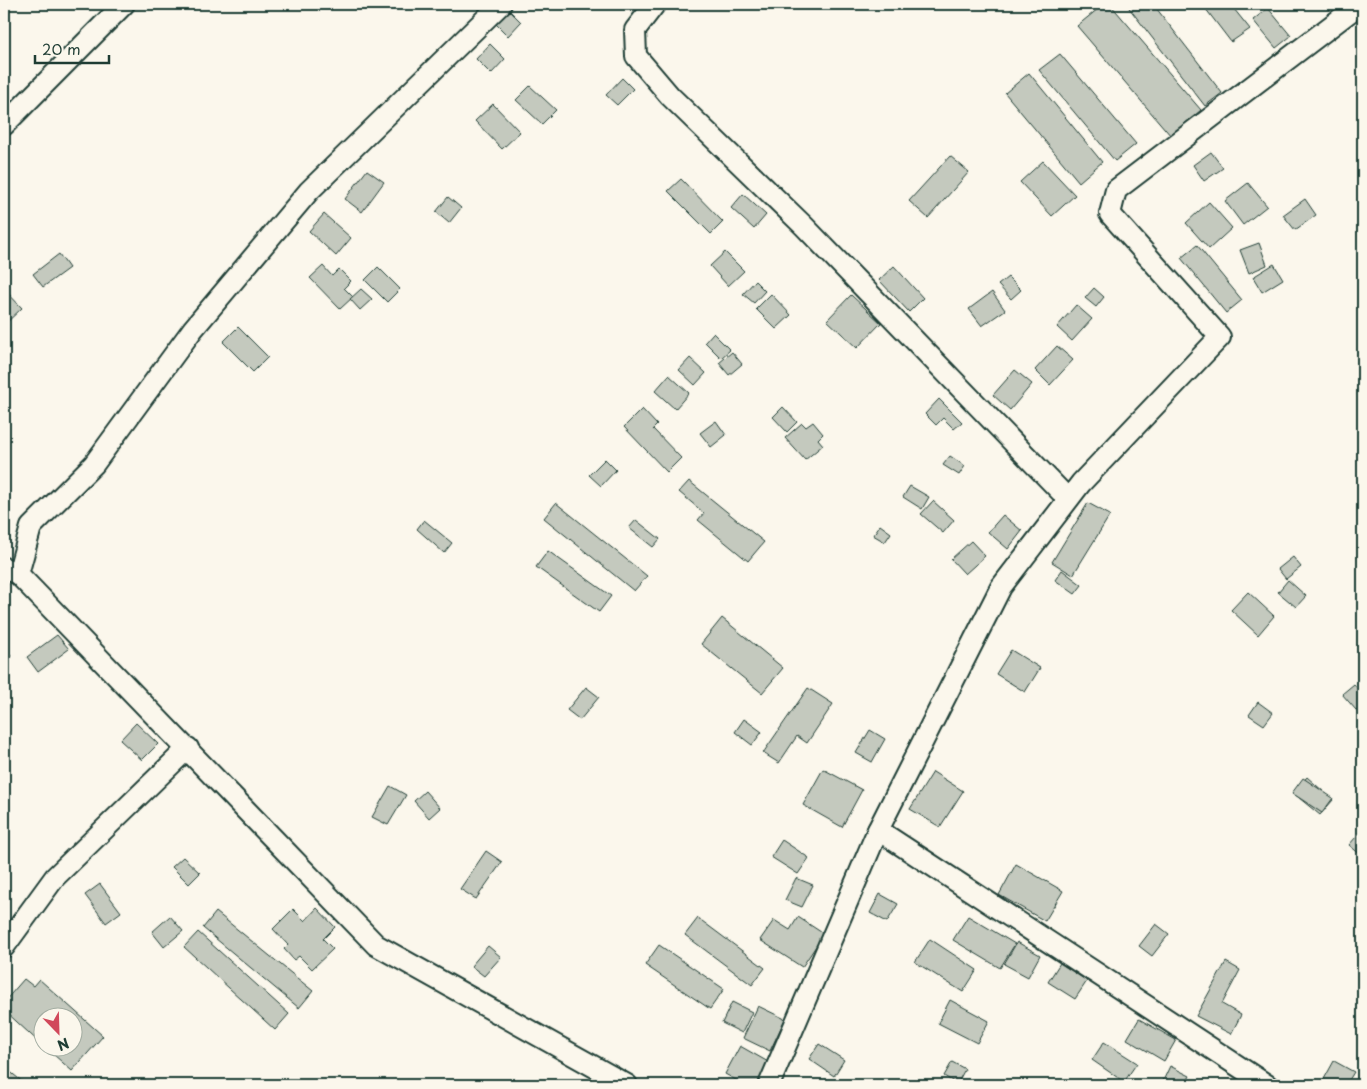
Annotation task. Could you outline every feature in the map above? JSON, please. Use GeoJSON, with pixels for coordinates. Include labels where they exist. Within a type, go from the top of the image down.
{"type":"FeatureCollection","features":[{"type":"Feature","properties":{"kind":"street"},"geometry":{"type":"LineString","coordinates":[[4,125],[124,4]]}},
{"type":"Feature","properties":{"kind":"street"},"geometry":{"type":"LineString","coordinates":[[501,4],[309,191],[193,328],[94,464],[31,527],[11,571],[188,748],[376,944],[627,1085]]}},
{"type":"Feature","properties":{"kind":"street"},"geometry":{"type":"LineString","coordinates":[[655,4],[635,30],[636,56],[670,96],[804,226],[1068,499]]}},
{"type":"Feature","properties":{"kind":"street"},"geometry":{"type":"LineString","coordinates":[[769,1085],[878,830],[1002,587],[1081,483],[1220,337],[1110,214],[1116,190],[1360,4]]}},
{"type":"Feature","properties":{"kind":"street"},"geometry":{"type":"LineString","coordinates":[[4,947],[55,878],[188,748]]}},
{"type":"Feature","properties":{"kind":"street"},"geometry":{"type":"LineString","coordinates":[[878,830],[1267,1085]]}},
{"type":"Feature","properties":{"kind":"building"},"geometry":{"type":"Polygon","coordinates":[[[1104,4],[1110,4],[1201,110],[1171,136],[1077,26],[1104,4]]]}},
{"type":"Feature","properties":{"kind":"building"},"geometry":{"type":"Polygon","coordinates":[[[1126,4],[1153,4],[1222,93],[1205,106],[1126,4]]]}},
{"type":"Feature","properties":{"kind":"building"},"geometry":{"type":"Polygon","coordinates":[[[1202,4],[1230,4],[1250,29],[1231,42],[1202,4]]]}},
{"type":"Feature","properties":{"kind":"building"},"geometry":{"type":"Polygon","coordinates":[[[507,8],[521,22],[508,36],[494,22],[507,8]]]}},
{"type":"Feature","properties":{"kind":"building"},"geometry":{"type":"Polygon","coordinates":[[[1268,8],[1291,36],[1276,48],[1253,20],[1268,8]]]}},
{"type":"Feature","properties":{"kind":"building"},"geometry":{"type":"Polygon","coordinates":[[[490,44],[505,59],[491,74],[476,59],[490,44]]]}},
{"type":"Feature","properties":{"kind":"building"},"geometry":{"type":"Polygon","coordinates":[[[1060,54],[1136,144],[1115,161],[1039,70],[1060,54]]]}},
{"type":"Feature","properties":{"kind":"building"},"geometry":{"type":"Polygon","coordinates":[[[1029,73],[1102,162],[1079,182],[1005,93],[1029,73]]]}},
{"type":"Feature","properties":{"kind":"building"},"geometry":{"type":"Polygon","coordinates":[[[622,78],[633,89],[617,105],[606,95],[622,78]]]}},
{"type":"Feature","properties":{"kind":"building"},"geometry":{"type":"Polygon","coordinates":[[[530,86],[556,110],[542,124],[516,100],[530,86]]]}},
{"type":"Feature","properties":{"kind":"building"},"geometry":{"type":"Polygon","coordinates":[[[493,104],[520,132],[502,149],[475,121],[493,104]]]}},
{"type":"Feature","properties":{"kind":"building"},"geometry":{"type":"Polygon","coordinates":[[[1211,152],[1223,168],[1204,181],[1193,165],[1211,152]]]}},
{"type":"Feature","properties":{"kind":"building"},"geometry":{"type":"Polygon","coordinates":[[[950,156],[969,172],[928,218],[909,201],[950,156]]]}},
{"type":"Feature","properties":{"kind":"building"},"geometry":{"type":"Polygon","coordinates":[[[1043,161],[1075,195],[1052,216],[1020,182],[1043,161]]]}},
{"type":"Feature","properties":{"kind":"building"},"geometry":{"type":"Polygon","coordinates":[[[367,170],[384,182],[362,212],[345,199],[367,170]]]}},
{"type":"Feature","properties":{"kind":"building"},"geometry":{"type":"Polygon","coordinates":[[[681,179],[723,222],[711,234],[668,191],[681,179]]]}},
{"type":"Feature","properties":{"kind":"building"},"geometry":{"type":"Polygon","coordinates":[[[1248,183],[1267,206],[1243,225],[1225,201],[1248,183]]]}},
{"type":"Feature","properties":{"kind":"building"},"geometry":{"type":"Polygon","coordinates":[[[743,194],[766,215],[754,229],[731,208],[743,194]]]}},
{"type":"Feature","properties":{"kind":"building"},"geometry":{"type":"Polygon","coordinates":[[[448,197],[461,208],[449,223],[436,212],[448,197]]]}},
{"type":"Feature","properties":{"kind":"building"},"geometry":{"type":"Polygon","coordinates":[[[1305,199],[1316,215],[1295,230],[1283,215],[1305,199]]]}},
{"type":"Feature","properties":{"kind":"building"},"geometry":{"type":"Polygon","coordinates":[[[1209,202],[1232,228],[1209,249],[1186,223],[1209,202]]]}},
{"type":"Feature","properties":{"kind":"building"},"geometry":{"type":"Polygon","coordinates":[[[324,214],[351,238],[336,256],[309,231],[324,214]]]}},
{"type":"Feature","properties":{"kind":"building"},"geometry":{"type":"Polygon","coordinates":[[[1259,243],[1267,265],[1249,273],[1240,250],[1259,243]]]}},
{"type":"Feature","properties":{"kind":"building"},"geometry":{"type":"Polygon","coordinates":[[[1197,245],[1242,300],[1226,313],[1181,258],[1197,245]]]}},
{"type":"Feature","properties":{"kind":"building"},"geometry":{"type":"Polygon","coordinates":[[[725,252],[744,271],[728,286],[710,266],[725,252]]]}},
{"type":"Feature","properties":{"kind":"building"},"geometry":{"type":"Polygon","coordinates":[[[59,254],[69,268],[43,287],[33,274],[59,254]]]}},
{"type":"Feature","properties":{"kind":"building"},"geometry":{"type":"Polygon","coordinates":[[[1274,264],[1283,279],[1262,292],[1253,277],[1274,264]]]}},
{"type":"Feature","properties":{"kind":"building"},"geometry":{"type":"Polygon","coordinates":[[[323,266],[332,276],[339,269],[351,281],[344,288],[353,297],[340,309],[310,278],[323,266]]]}},
{"type":"Feature","properties":{"kind":"building"},"geometry":{"type":"Polygon","coordinates":[[[894,266],[923,298],[909,312],[879,280],[894,266]]]}},
{"type":"Feature","properties":{"kind":"building"},"geometry":{"type":"Polygon","coordinates":[[[378,267],[400,289],[387,302],[365,280],[378,267]]]}},
{"type":"Feature","properties":{"kind":"building"},"geometry":{"type":"Polygon","coordinates":[[[1008,277],[1021,290],[1011,299],[998,285],[1008,277]]]}},
{"type":"Feature","properties":{"kind":"building"},"geometry":{"type":"Polygon","coordinates":[[[755,281],[765,291],[754,303],[743,294],[755,281]]]}},
{"type":"Feature","properties":{"kind":"building"},"geometry":{"type":"Polygon","coordinates":[[[1094,288],[1104,297],[1096,307],[1085,298],[1094,288]]]}},
{"type":"Feature","properties":{"kind":"building"},"geometry":{"type":"Polygon","coordinates":[[[4,289],[22,308],[4,325],[4,289]]]}},
{"type":"Feature","properties":{"kind":"building"},"geometry":{"type":"Polygon","coordinates":[[[361,289],[372,299],[360,310],[350,299],[361,289]]]}},
{"type":"Feature","properties":{"kind":"building"},"geometry":{"type":"Polygon","coordinates":[[[992,292],[1005,310],[982,326],[969,309],[992,292]]]}},
{"type":"Feature","properties":{"kind":"building"},"geometry":{"type":"Polygon","coordinates":[[[771,294],[791,315],[776,329],[756,309],[771,294]]]}},
{"type":"Feature","properties":{"kind":"building"},"geometry":{"type":"Polygon","coordinates":[[[851,295],[881,323],[857,348],[827,320],[851,295]]]}},
{"type":"Feature","properties":{"kind":"building"},"geometry":{"type":"Polygon","coordinates":[[[1076,305],[1092,319],[1072,341],[1057,327],[1076,305]]]}},
{"type":"Feature","properties":{"kind":"building"},"geometry":{"type":"Polygon","coordinates":[[[238,327],[268,357],[253,372],[223,342],[238,327]]]}},
{"type":"Feature","properties":{"kind":"building"},"geometry":{"type":"Polygon","coordinates":[[[713,333],[730,350],[721,358],[705,342],[713,333]]]}},
{"type":"Feature","properties":{"kind":"building"},"geometry":{"type":"Polygon","coordinates":[[[1057,346],[1073,360],[1050,385],[1035,370],[1057,346]]]}},
{"type":"Feature","properties":{"kind":"building"},"geometry":{"type":"Polygon","coordinates":[[[732,352],[742,364],[729,375],[719,363],[732,352]]]}},
{"type":"Feature","properties":{"kind":"building"},"geometry":{"type":"Polygon","coordinates":[[[690,358],[706,373],[695,385],[679,370],[690,358]]]}},
{"type":"Feature","properties":{"kind":"building"},"geometry":{"type":"Polygon","coordinates":[[[1015,370],[1032,384],[1010,410],[993,395],[1015,370]]]}},
{"type":"Feature","properties":{"kind":"building"},"geometry":{"type":"Polygon","coordinates":[[[669,375],[689,393],[675,409],[655,391],[669,375]]]}},
{"type":"Feature","properties":{"kind":"building"},"geometry":{"type":"Polygon","coordinates":[[[939,399],[962,422],[954,429],[943,418],[936,425],[925,414],[939,399]]]}},
{"type":"Feature","properties":{"kind":"building"},"geometry":{"type":"Polygon","coordinates":[[[783,407],[797,422],[787,432],[773,417],[783,407]]]}},
{"type":"Feature","properties":{"kind":"building"},"geometry":{"type":"Polygon","coordinates":[[[642,409],[657,425],[653,429],[681,458],[667,472],[624,427],[642,409]]]}},
{"type":"Feature","properties":{"kind":"building"},"geometry":{"type":"Polygon","coordinates":[[[716,421],[726,435],[711,447],[700,433],[716,421]]]}},
{"type":"Feature","properties":{"kind":"building"},"geometry":{"type":"Polygon","coordinates":[[[813,422],[823,434],[818,439],[823,445],[805,460],[785,438],[802,423],[806,427],[813,422]]]}},
{"type":"Feature","properties":{"kind":"building"},"geometry":{"type":"Polygon","coordinates":[[[950,456],[965,466],[959,475],[943,465],[950,456]]]}},
{"type":"Feature","properties":{"kind":"building"},"geometry":{"type":"Polygon","coordinates":[[[605,459],[616,470],[601,486],[589,475],[605,459]]]}},
{"type":"Feature","properties":{"kind":"building"},"geometry":{"type":"Polygon","coordinates":[[[689,481],[764,542],[748,561],[698,520],[704,513],[679,492],[689,481]]]}},
{"type":"Feature","properties":{"kind":"building"},"geometry":{"type":"Polygon","coordinates":[[[910,486],[929,497],[922,509],[903,497],[910,486]]]}},
{"type":"Feature","properties":{"kind":"building"},"geometry":{"type":"Polygon","coordinates":[[[933,501],[954,520],[943,533],[921,514],[933,501]]]}},
{"type":"Feature","properties":{"kind":"building"},"geometry":{"type":"Polygon","coordinates":[[[556,503],[647,576],[634,591],[544,518],[556,503]]]}},
{"type":"Feature","properties":{"kind":"building"},"geometry":{"type":"Polygon","coordinates":[[[1088,503],[1110,515],[1073,575],[1052,562],[1088,503]]]}},
{"type":"Feature","properties":{"kind":"building"},"geometry":{"type":"Polygon","coordinates":[[[1003,515],[1022,531],[1008,549],[988,532],[1003,515]]]}},
{"type":"Feature","properties":{"kind":"building"},"geometry":{"type":"Polygon","coordinates":[[[424,520],[452,543],[444,553],[417,529],[424,520]]]}},
{"type":"Feature","properties":{"kind":"building"},"geometry":{"type":"Polygon","coordinates":[[[636,520],[660,539],[653,547],[629,528],[636,520]]]}},
{"type":"Feature","properties":{"kind":"building"},"geometry":{"type":"Polygon","coordinates":[[[880,525],[891,533],[885,542],[873,535],[880,525]]]}},
{"type":"Feature","properties":{"kind":"building"},"geometry":{"type":"Polygon","coordinates":[[[971,541],[985,556],[965,574],[951,559],[971,541]]]}},
{"type":"Feature","properties":{"kind":"building"},"geometry":{"type":"Polygon","coordinates":[[[548,551],[611,596],[599,612],[536,567],[548,551]]]}},
{"type":"Feature","properties":{"kind":"building"},"geometry":{"type":"Polygon","coordinates":[[[1293,557],[1301,567],[1286,579],[1278,569],[1293,557]]]}},
{"type":"Feature","properties":{"kind":"building"},"geometry":{"type":"Polygon","coordinates":[[[1062,570],[1082,585],[1075,594],[1055,580],[1062,570]]]}},
{"type":"Feature","properties":{"kind":"building"},"geometry":{"type":"Polygon","coordinates":[[[1288,580],[1306,596],[1296,607],[1278,592],[1288,580]]]}},
{"type":"Feature","properties":{"kind":"building"},"geometry":{"type":"Polygon","coordinates":[[[1248,592],[1274,616],[1258,635],[1231,610],[1248,592]]]}},
{"type":"Feature","properties":{"kind":"building"},"geometry":{"type":"Polygon","coordinates":[[[722,618],[783,668],[762,693],[701,644],[722,618]]]}},
{"type":"Feature","properties":{"kind":"building"},"geometry":{"type":"Polygon","coordinates":[[[57,635],[69,649],[38,672],[27,657],[57,635]]]}},
{"type":"Feature","properties":{"kind":"building"},"geometry":{"type":"Polygon","coordinates":[[[4,648],[11,656],[4,662],[4,648]]]}},
{"type":"Feature","properties":{"kind":"building"},"geometry":{"type":"Polygon","coordinates":[[[1011,650],[1040,668],[1025,692],[996,674],[1011,650]]]}},
{"type":"Feature","properties":{"kind":"building"},"geometry":{"type":"Polygon","coordinates":[[[1354,684],[1363,694],[1363,718],[1342,694],[1354,684]]]}},
{"type":"Feature","properties":{"kind":"building"},"geometry":{"type":"Polygon","coordinates":[[[586,687],[599,697],[580,720],[567,710],[586,687]]]}},
{"type":"Feature","properties":{"kind":"building"},"geometry":{"type":"Polygon","coordinates":[[[808,688],[833,704],[807,743],[797,736],[779,763],[763,753],[808,688]]]}},
{"type":"Feature","properties":{"kind":"building"},"geometry":{"type":"Polygon","coordinates":[[[1258,702],[1273,713],[1264,725],[1249,715],[1258,702]]]}},
{"type":"Feature","properties":{"kind":"building"},"geometry":{"type":"Polygon","coordinates":[[[744,719],[762,732],[752,745],[735,732],[744,719]]]}},
{"type":"Feature","properties":{"kind":"building"},"geometry":{"type":"Polygon","coordinates":[[[136,723],[158,744],[142,760],[120,740],[136,723]]]}},
{"type":"Feature","properties":{"kind":"building"},"geometry":{"type":"Polygon","coordinates":[[[870,730],[885,739],[872,762],[856,753],[870,730]]]}},
{"type":"Feature","properties":{"kind":"building"},"geometry":{"type":"Polygon","coordinates":[[[823,769],[862,790],[842,827],[803,805],[823,769]]]}},
{"type":"Feature","properties":{"kind":"building"},"geometry":{"type":"Polygon","coordinates":[[[933,772],[963,791],[940,827],[910,809],[933,772]]]}},
{"type":"Feature","properties":{"kind":"building"},"geometry":{"type":"Polygon","coordinates":[[[1307,777],[1333,800],[1320,815],[1293,793],[1307,777]]]}},
{"type":"Feature","properties":{"kind":"building"},"geometry":{"type":"Polygon","coordinates":[[[1303,778],[1333,798],[1322,813],[1292,793],[1303,778]]]}},
{"type":"Feature","properties":{"kind":"building"},"geometry":{"type":"Polygon","coordinates":[[[390,786],[406,795],[388,825],[372,817],[390,786]]]}},
{"type":"Feature","properties":{"kind":"building"},"geometry":{"type":"Polygon","coordinates":[[[425,791],[440,808],[429,818],[414,801],[425,791]]]}},
{"type":"Feature","properties":{"kind":"building"},"geometry":{"type":"Polygon","coordinates":[[[1363,829],[1363,852],[1361,855],[1349,845],[1363,829]]]}},
{"type":"Feature","properties":{"kind":"building"},"geometry":{"type":"Polygon","coordinates":[[[782,840],[809,858],[798,874],[771,857],[782,840]]]}},
{"type":"Feature","properties":{"kind":"building"},"geometry":{"type":"Polygon","coordinates":[[[486,851],[502,862],[476,899],[460,889],[486,851]]]}},
{"type":"Feature","properties":{"kind":"building"},"geometry":{"type":"Polygon","coordinates":[[[183,857],[200,873],[189,884],[172,867],[183,857]]]}},
{"type":"Feature","properties":{"kind":"building"},"geometry":{"type":"Polygon","coordinates":[[[1016,864],[1063,891],[1045,921],[999,895],[1016,864]]]}},
{"type":"Feature","properties":{"kind":"building"},"geometry":{"type":"Polygon","coordinates":[[[796,878],[813,885],[802,907],[785,900],[796,878]]]}},
{"type":"Feature","properties":{"kind":"building"},"geometry":{"type":"Polygon","coordinates":[[[100,884],[121,912],[106,923],[85,895],[100,884]]]}},
{"type":"Feature","properties":{"kind":"building"},"geometry":{"type":"Polygon","coordinates":[[[880,894],[898,904],[887,922],[870,913],[880,894]]]}},
{"type":"Feature","properties":{"kind":"building"},"geometry":{"type":"Polygon","coordinates":[[[317,908],[335,927],[323,939],[333,949],[312,969],[299,956],[294,960],[284,949],[288,945],[273,929],[293,909],[305,921],[317,908]]]}},
{"type":"Feature","properties":{"kind":"building"},"geometry":{"type":"Polygon","coordinates":[[[216,912],[313,991],[299,1008],[203,928],[216,912]]]}},
{"type":"Feature","properties":{"kind":"building"},"geometry":{"type":"Polygon","coordinates":[[[170,916],[183,931],[164,947],[152,932],[170,916]]]}},
{"type":"Feature","properties":{"kind":"building"},"geometry":{"type":"Polygon","coordinates":[[[968,916],[1015,944],[1000,968],[953,940],[968,916]]]}},
{"type":"Feature","properties":{"kind":"building"},"geometry":{"type":"Polygon","coordinates":[[[798,917],[824,934],[802,967],[760,940],[774,920],[790,930],[798,917]]]}},
{"type":"Feature","properties":{"kind":"building"},"geometry":{"type":"Polygon","coordinates":[[[698,918],[765,968],[752,985],[685,935],[698,918]]]}},
{"type":"Feature","properties":{"kind":"building"},"geometry":{"type":"Polygon","coordinates":[[[1156,924],[1169,934],[1152,956],[1139,946],[1156,924]]]}},
{"type":"Feature","properties":{"kind":"building"},"geometry":{"type":"Polygon","coordinates":[[[198,932],[289,1014],[275,1030],[184,947],[198,932]]]}},
{"type":"Feature","properties":{"kind":"building"},"geometry":{"type":"Polygon","coordinates":[[[930,939],[977,970],[963,992],[915,962],[930,939]]]}},
{"type":"Feature","properties":{"kind":"building"},"geometry":{"type":"Polygon","coordinates":[[[1017,942],[1040,955],[1028,977],[1004,964],[1017,942]]]}},
{"type":"Feature","properties":{"kind":"building"},"geometry":{"type":"Polygon","coordinates":[[[659,945],[724,989],[710,1009],[645,965],[659,945]]]}},
{"type":"Feature","properties":{"kind":"building"},"geometry":{"type":"Polygon","coordinates":[[[488,946],[501,957],[484,976],[471,966],[488,946]]]}},
{"type":"Feature","properties":{"kind":"building"},"geometry":{"type":"Polygon","coordinates":[[[1226,962],[1240,970],[1222,1004],[1241,1015],[1231,1034],[1196,1016],[1226,962]]]}},
{"type":"Feature","properties":{"kind":"building"},"geometry":{"type":"Polygon","coordinates":[[[1060,963],[1087,981],[1075,999],[1048,982],[1060,963]]]}},
{"type":"Feature","properties":{"kind":"building"},"geometry":{"type":"Polygon","coordinates":[[[24,979],[33,986],[39,979],[69,1006],[32,1006],[32,1036],[4,1010],[4,1002],[24,979]]]}},
{"type":"Feature","properties":{"kind":"building"},"geometry":{"type":"Polygon","coordinates":[[[950,1000],[989,1021],[977,1043],[938,1023],[950,1000]]]}},
{"type":"Feature","properties":{"kind":"building"},"geometry":{"type":"Polygon","coordinates":[[[732,1002],[752,1012],[742,1033],[722,1023],[732,1002]]]}},
{"type":"Feature","properties":{"kind":"building"},"geometry":{"type":"Polygon","coordinates":[[[758,1006],[785,1019],[770,1051],[743,1038],[758,1006]]]}},
{"type":"Feature","properties":{"kind":"building"},"geometry":{"type":"Polygon","coordinates":[[[82,1017],[103,1036],[72,1071],[55,1056],[82,1056],[82,1017]]]}},
{"type":"Feature","properties":{"kind":"building"},"geometry":{"type":"Polygon","coordinates":[[[1139,1019],[1176,1040],[1164,1061],[1127,1039],[1139,1019]]]}},
{"type":"Feature","properties":{"kind":"building"},"geometry":{"type":"Polygon","coordinates":[[[1104,1042],[1137,1063],[1124,1082],[1092,1060],[1104,1042]]]}},
{"type":"Feature","properties":{"kind":"building"},"geometry":{"type":"Polygon","coordinates":[[[819,1044],[844,1060],[834,1076],[809,1059],[819,1044]]]}},
{"type":"Feature","properties":{"kind":"building"},"geometry":{"type":"Polygon","coordinates":[[[740,1046],[770,1063],[757,1085],[745,1085],[725,1074],[740,1046]]]}},
{"type":"Feature","properties":{"kind":"building"},"geometry":{"type":"Polygon","coordinates":[[[1334,1061],[1354,1072],[1346,1085],[1331,1085],[1323,1081],[1334,1061]]]}},
{"type":"Feature","properties":{"kind":"building"},"geometry":{"type":"Polygon","coordinates":[[[952,1062],[965,1069],[957,1084],[944,1076],[952,1062]]]}},
{"type":"Feature","properties":{"kind":"building"},"geometry":{"type":"Polygon","coordinates":[[[1170,1066],[1190,1076],[1185,1085],[1161,1085],[1170,1066]]]}},
{"type":"Feature","properties":{"kind":"building"},"geometry":{"type":"Polygon","coordinates":[[[8,1070],[24,1083],[22,1085],[4,1085],[4,1074],[8,1070]]]}}]}
